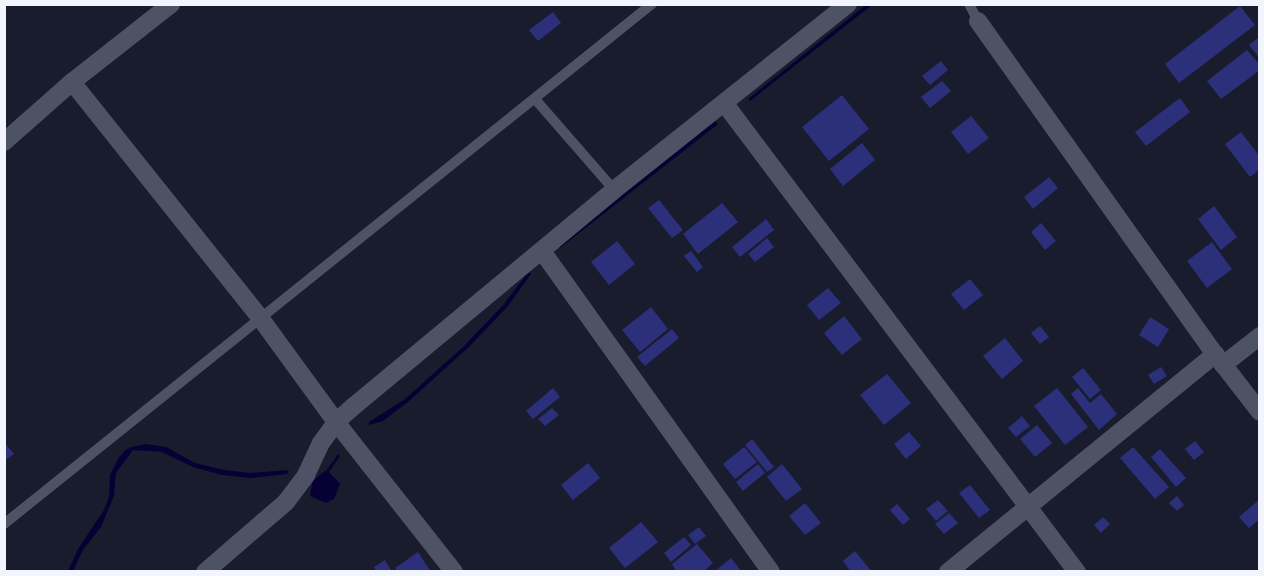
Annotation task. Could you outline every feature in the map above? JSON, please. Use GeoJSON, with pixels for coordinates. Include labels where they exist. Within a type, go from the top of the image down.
{"type":"FeatureCollection","features":[{"type":"Feature","properties":{"kind":"street"},"geometry":{"type":"LineString","coordinates":[[4,142],[72,82],[171,4]]}},
{"type":"Feature","properties":{"kind":"street"},"geometry":{"type":"LineString","coordinates":[[205,572],[286,502],[336,422],[614,190],[848,4]]}},
{"type":"Feature","properties":{"kind":"street"},"geometry":{"type":"LineString","coordinates":[[974,13],[1219,360],[1260,412]]}},
{"type":"Feature","properties":{"kind":"street"},"geometry":{"type":"LineString","coordinates":[[72,82],[261,319],[336,422],[454,572]]}},
{"type":"Feature","properties":{"kind":"street"},"geometry":{"type":"LineString","coordinates":[[725,104],[1077,572]]}},
{"type":"Feature","properties":{"kind":"street"},"geometry":{"type":"LineString","coordinates":[[542,251],[771,572]]}},
{"type":"Feature","properties":{"kind":"street"},"geometry":{"type":"LineString","coordinates":[[948,572],[1028,506],[1219,360],[1260,336]]}},
{"type":"Feature","properties":{"kind":"lane"},"geometry":{"type":"LineString","coordinates":[[4,524],[652,4]]}},
{"type":"Feature","properties":{"kind":"lane"},"geometry":{"type":"LineString","coordinates":[[535,99],[614,190]]}},
{"type":"Feature","properties":{"kind":"shaded area"},"geometry":{"type":"Polygon","coordinates":[[[867,4],[872,5],[750,101],[748,99],[867,4]]]}},
{"type":"Feature","properties":{"kind":"shaded area"},"geometry":{"type":"Polygon","coordinates":[[[715,121],[718,124],[560,248],[559,246],[715,121]]]}},
{"type":"Feature","properties":{"kind":"shaded area"},"geometry":{"type":"Polygon","coordinates":[[[528,272],[531,274],[508,306],[470,346],[408,402],[383,421],[369,425],[369,422],[405,399],[464,346],[504,304],[528,272]]]}},
{"type":"Feature","properties":{"kind":"shaded area"},"geometry":{"type":"Polygon","coordinates":[[[146,444],[166,447],[195,463],[224,470],[250,473],[289,470],[287,474],[251,478],[222,475],[193,467],[162,452],[133,450],[116,473],[114,496],[101,527],[83,550],[73,571],[68,571],[78,549],[104,510],[109,497],[110,475],[118,459],[124,451],[131,447],[146,444]]]}},
{"type":"Feature","properties":{"kind":"shaded area"},"geometry":{"type":"Polygon","coordinates":[[[338,454],[340,456],[329,472],[340,484],[334,499],[326,503],[310,496],[313,480],[327,470],[338,454]]]}},
{"type":"Feature","properties":{"kind":"building"},"geometry":{"type":"Polygon","coordinates":[[[1240,6],[1255,25],[1179,83],[1165,64],[1240,6]]]}},
{"type":"Feature","properties":{"kind":"building"},"geometry":{"type":"Polygon","coordinates":[[[553,12],[561,23],[538,41],[529,30],[553,12]]]}},
{"type":"Feature","properties":{"kind":"building"},"geometry":{"type":"Polygon","coordinates":[[[1258,38],[1260,40],[1260,59],[1249,45],[1258,38]]]}},
{"type":"Feature","properties":{"kind":"building"},"geometry":{"type":"Polygon","coordinates":[[[1247,50],[1260,65],[1260,70],[1221,99],[1207,81],[1247,50]]]}},
{"type":"Feature","properties":{"kind":"building"},"geometry":{"type":"Polygon","coordinates":[[[941,61],[948,70],[930,85],[922,76],[941,61]]]}},
{"type":"Feature","properties":{"kind":"building"},"geometry":{"type":"Polygon","coordinates":[[[942,81],[951,91],[930,108],[921,97],[942,81]]]}},
{"type":"Feature","properties":{"kind":"building"},"geometry":{"type":"Polygon","coordinates":[[[842,95],[869,129],[829,161],[802,127],[842,95]]]}},
{"type":"Feature","properties":{"kind":"building"},"geometry":{"type":"Polygon","coordinates":[[[1180,98],[1190,112],[1146,146],[1135,132],[1180,98]]]}},
{"type":"Feature","properties":{"kind":"building"},"geometry":{"type":"Polygon","coordinates":[[[971,116],[989,138],[968,154],[951,132],[971,116]]]}},
{"type":"Feature","properties":{"kind":"building"},"geometry":{"type":"Polygon","coordinates":[[[1241,132],[1260,157],[1260,169],[1250,177],[1225,144],[1241,132]]]}},
{"type":"Feature","properties":{"kind":"building"},"geometry":{"type":"Polygon","coordinates":[[[862,143],[875,160],[843,186],[830,169],[862,143]]]}},
{"type":"Feature","properties":{"kind":"building"},"geometry":{"type":"Polygon","coordinates":[[[1049,177],[1058,188],[1033,209],[1024,197],[1049,177]]]}},
{"type":"Feature","properties":{"kind":"building"},"geometry":{"type":"Polygon","coordinates":[[[659,200],[683,230],[672,238],[648,208],[659,200]]]}},
{"type":"Feature","properties":{"kind":"building"},"geometry":{"type":"Polygon","coordinates":[[[722,203],[738,222],[698,254],[683,234],[722,203]]]}},
{"type":"Feature","properties":{"kind":"building"},"geometry":{"type":"Polygon","coordinates":[[[1214,206],[1237,237],[1221,250],[1198,219],[1214,206]]]}},
{"type":"Feature","properties":{"kind":"building"},"geometry":{"type":"Polygon","coordinates":[[[766,219],[774,230],[740,257],[732,247],[766,219]]]}},
{"type":"Feature","properties":{"kind":"building"},"geometry":{"type":"Polygon","coordinates":[[[1041,223],[1056,241],[1045,250],[1031,232],[1041,223]]]}},
{"type":"Feature","properties":{"kind":"building"},"geometry":{"type":"Polygon","coordinates":[[[767,238],[774,247],[755,262],[748,254],[767,238]]]}},
{"type":"Feature","properties":{"kind":"building"},"geometry":{"type":"Polygon","coordinates":[[[617,241],[635,264],[609,285],[591,262],[617,241]]]}},
{"type":"Feature","properties":{"kind":"building"},"geometry":{"type":"Polygon","coordinates":[[[1212,242],[1232,269],[1207,288],[1187,261],[1212,242]]]}},
{"type":"Feature","properties":{"kind":"building"},"geometry":{"type":"Polygon","coordinates":[[[691,251],[703,267],[697,272],[684,256],[691,251]]]}},
{"type":"Feature","properties":{"kind":"building"},"geometry":{"type":"Polygon","coordinates":[[[970,279],[983,295],[964,310],[951,294],[970,279]]]}},
{"type":"Feature","properties":{"kind":"building"},"geometry":{"type":"Polygon","coordinates":[[[828,288],[841,303],[819,320],[807,305],[828,288]]]}},
{"type":"Feature","properties":{"kind":"building"},"geometry":{"type":"Polygon","coordinates":[[[651,307],[668,329],[640,352],[622,330],[651,307]]]}},
{"type":"Feature","properties":{"kind":"building"},"geometry":{"type":"Polygon","coordinates":[[[844,316],[862,339],[842,355],[824,333],[844,316]]]}},
{"type":"Feature","properties":{"kind":"building"},"geometry":{"type":"Polygon","coordinates":[[[1150,317],[1169,329],[1158,347],[1139,335],[1150,317]]]}},
{"type":"Feature","properties":{"kind":"building"},"geometry":{"type":"Polygon","coordinates":[[[1040,326],[1049,337],[1040,344],[1031,333],[1040,326]]]}},
{"type":"Feature","properties":{"kind":"building"},"geometry":{"type":"Polygon","coordinates":[[[672,329],[679,338],[645,366],[637,357],[672,329]]]}},
{"type":"Feature","properties":{"kind":"building"},"geometry":{"type":"Polygon","coordinates":[[[1005,338],[1023,361],[1002,379],[983,356],[1005,338]]]}},
{"type":"Feature","properties":{"kind":"building"},"geometry":{"type":"Polygon","coordinates":[[[1161,367],[1167,376],[1154,384],[1148,375],[1161,367]]]}},
{"type":"Feature","properties":{"kind":"building"},"geometry":{"type":"Polygon","coordinates":[[[1083,368],[1101,390],[1090,399],[1072,377],[1083,368]]]}},
{"type":"Feature","properties":{"kind":"building"},"geometry":{"type":"Polygon","coordinates":[[[887,374],[911,403],[884,425],[860,395],[887,374]]]}},
{"type":"Feature","properties":{"kind":"building"},"geometry":{"type":"Polygon","coordinates":[[[553,388],[560,397],[533,419],[526,411],[553,388]]]}},
{"type":"Feature","properties":{"kind":"building"},"geometry":{"type":"Polygon","coordinates":[[[1057,388],[1088,427],[1065,445],[1034,406],[1057,388]]]}},
{"type":"Feature","properties":{"kind":"building"},"geometry":{"type":"Polygon","coordinates":[[[1078,388],[1090,403],[1101,394],[1117,414],[1099,430],[1071,394],[1078,388]]]}},
{"type":"Feature","properties":{"kind":"building"},"geometry":{"type":"Polygon","coordinates":[[[552,408],[559,415],[545,426],[538,419],[552,408]]]}},
{"type":"Feature","properties":{"kind":"building"},"geometry":{"type":"Polygon","coordinates":[[[1022,416],[1030,426],[1016,437],[1008,428],[1022,416]]]}},
{"type":"Feature","properties":{"kind":"building"},"geometry":{"type":"Polygon","coordinates":[[[1037,425],[1052,443],[1035,457],[1020,439],[1037,425]]]}},
{"type":"Feature","properties":{"kind":"building"},"geometry":{"type":"Polygon","coordinates":[[[909,432],[921,446],[906,459],[894,444],[909,432]]]}},
{"type":"Feature","properties":{"kind":"building"},"geometry":{"type":"Polygon","coordinates":[[[752,439],[774,467],[767,472],[745,445],[752,439]]]}},
{"type":"Feature","properties":{"kind":"building"},"geometry":{"type":"Polygon","coordinates":[[[1195,441],[1204,452],[1194,460],[1185,449],[1195,441]]]}},
{"type":"Feature","properties":{"kind":"building"},"geometry":{"type":"Polygon","coordinates":[[[4,442],[14,454],[4,461],[4,442]]]}},
{"type":"Feature","properties":{"kind":"building"},"geometry":{"type":"Polygon","coordinates":[[[744,447],[757,462],[735,479],[723,464],[744,447]]]}},
{"type":"Feature","properties":{"kind":"building"},"geometry":{"type":"Polygon","coordinates":[[[1133,447],[1169,487],[1155,499],[1120,458],[1133,447]]]}},
{"type":"Feature","properties":{"kind":"building"},"geometry":{"type":"Polygon","coordinates":[[[1160,449],[1186,478],[1176,487],[1151,457],[1160,449]]]}},
{"type":"Feature","properties":{"kind":"building"},"geometry":{"type":"Polygon","coordinates":[[[588,463],[600,478],[573,500],[561,485],[588,463]]]}},
{"type":"Feature","properties":{"kind":"building"},"geometry":{"type":"Polygon","coordinates":[[[758,464],[765,473],[743,491],[736,482],[758,464]]]}},
{"type":"Feature","properties":{"kind":"building"},"geometry":{"type":"Polygon","coordinates":[[[782,464],[802,489],[786,501],[767,477],[782,464]]]}},
{"type":"Feature","properties":{"kind":"building"},"geometry":{"type":"Polygon","coordinates":[[[970,485],[990,510],[979,518],[959,493],[970,485]]]}},
{"type":"Feature","properties":{"kind":"building"},"geometry":{"type":"Polygon","coordinates":[[[1177,496],[1184,505],[1177,511],[1169,503],[1177,496]]]}},
{"type":"Feature","properties":{"kind":"building"},"geometry":{"type":"Polygon","coordinates":[[[1260,499],[1260,519],[1249,528],[1239,517],[1260,499]]]}},
{"type":"Feature","properties":{"kind":"building"},"geometry":{"type":"Polygon","coordinates":[[[938,500],[948,511],[936,521],[926,509],[938,500]]]}},
{"type":"Feature","properties":{"kind":"building"},"geometry":{"type":"Polygon","coordinates":[[[805,503],[821,523],[805,535],[789,516],[805,503]]]}},
{"type":"Feature","properties":{"kind":"building"},"geometry":{"type":"Polygon","coordinates":[[[897,504],[910,519],[903,525],[890,510],[897,504]]]}},
{"type":"Feature","properties":{"kind":"building"},"geometry":{"type":"Polygon","coordinates":[[[949,513],[958,523],[944,534],[935,524],[949,513]]]}},
{"type":"Feature","properties":{"kind":"building"},"geometry":{"type":"Polygon","coordinates":[[[1103,517],[1110,524],[1101,533],[1094,525],[1103,517]]]}},
{"type":"Feature","properties":{"kind":"building"},"geometry":{"type":"Polygon","coordinates":[[[641,522],[658,542],[625,568],[609,548],[641,522]]]}},
{"type":"Feature","properties":{"kind":"building"},"geometry":{"type":"Polygon","coordinates":[[[699,527],[706,536],[695,544],[688,535],[699,527]]]}},
{"type":"Feature","properties":{"kind":"building"},"geometry":{"type":"Polygon","coordinates":[[[684,537],[691,545],[671,562],[664,553],[684,537]]]}},
{"type":"Feature","properties":{"kind":"building"},"geometry":{"type":"Polygon","coordinates":[[[697,544],[713,563],[703,572],[677,572],[672,564],[697,544]]]}},
{"type":"Feature","properties":{"kind":"building"},"geometry":{"type":"Polygon","coordinates":[[[855,551],[872,572],[851,572],[843,561],[855,551]]]}},
{"type":"Feature","properties":{"kind":"building"},"geometry":{"type":"Polygon","coordinates":[[[418,552],[431,572],[398,572],[395,568],[418,552]]]}},
{"type":"Feature","properties":{"kind":"building"},"geometry":{"type":"Polygon","coordinates":[[[731,558],[742,572],[714,572],[731,558]]]}},
{"type":"Feature","properties":{"kind":"building"},"geometry":{"type":"Polygon","coordinates":[[[385,560],[392,572],[377,572],[374,567],[385,560]]]}}]}
